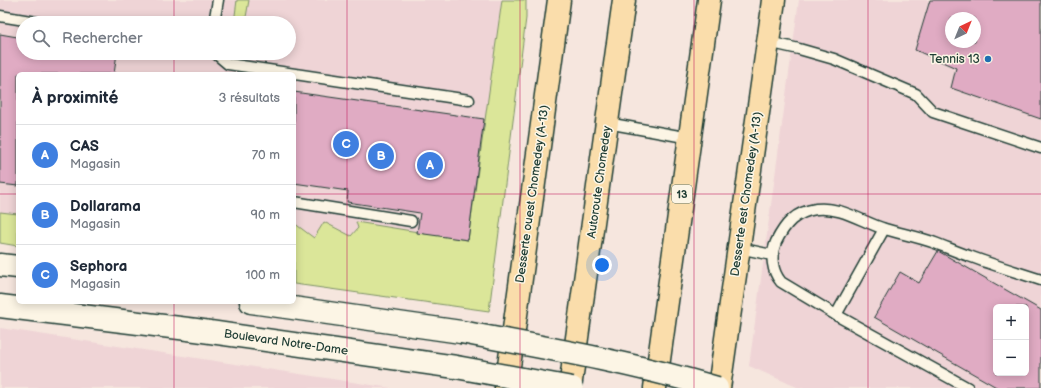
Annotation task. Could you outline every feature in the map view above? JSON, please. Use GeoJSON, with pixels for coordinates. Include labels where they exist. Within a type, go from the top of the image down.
{"type":"FeatureCollection","features":[{"type":"Feature","properties":{"kind":"main road","name":"Autoroute Chomedey"},"geometry":{"type":"LineString","coordinates":[[571,388],[624,0]]}},
{"type":"Feature","properties":{"kind":"main road","name":"13"},"geometry":{"type":"LineString","coordinates":[[655,388],[709,0]]}},
{"type":"Feature","properties":{"kind":"main road","name":"Desserte ouest Chomedey (A-13)"},"geometry":{"type":"LineString","coordinates":[[506,388],[557,3]]}},
{"type":"Feature","properties":{"kind":"main road","name":"Desserte est Chomedey (A-13)"},"geometry":{"type":"LineString","coordinates":[[718,388],[773,3]]}},
{"type":"Feature","properties":{"kind":"street"},"geometry":{"type":"LineString","coordinates":[[0,265],[16,267]]}},
{"type":"Feature","properties":{"kind":"street"},"geometry":{"type":"LineString","coordinates":[[265,304],[461,332],[592,357],[659,372],[718,388]]}},
{"type":"Feature","properties":{"kind":"street","name":"Boulevard Notre-Dame"},"geometry":{"type":"LineString","coordinates":[[0,306],[203,331],[456,367],[571,388]]}},
{"type":"Feature","properties":{"kind":"lane"},"geometry":{"type":"LineString","coordinates":[[215,16],[218,0]]}},
{"type":"Feature","properties":{"kind":"lane"},"geometry":{"type":"LineString","coordinates":[[0,16],[16,19]]}},
{"type":"Feature","properties":{"kind":"lane"},"geometry":{"type":"LineString","coordinates":[[768,42],[834,59],[916,94],[933,112],[1041,148]]}},
{"type":"Feature","properties":{"kind":"lane"},"geometry":{"type":"LineString","coordinates":[[223,60],[228,64],[282,72]]}},
{"type":"Feature","properties":{"kind":"lane"},"geometry":{"type":"LineString","coordinates":[[296,74],[469,100]]}},
{"type":"Feature","properties":{"kind":"lane"},"geometry":{"type":"LineString","coordinates":[[607,123],[690,138]]}},
{"type":"Feature","properties":{"kind":"lane"},"geometry":{"type":"LineString","coordinates":[[296,202],[411,221]]}},
{"type":"Feature","properties":{"kind":"lane"},"geometry":{"type":"LineString","coordinates":[[968,388],[836,315],[781,282],[774,268],[772,255],[788,222],[800,213],[808,211],[822,209],[837,210],[884,229],[935,243],[968,256],[1041,280]]}},
{"type":"Feature","properties":{"kind":"lane"},"geometry":{"type":"LineString","coordinates":[[836,315],[884,229]]}},
{"type":"Feature","properties":{"kind":"lane"},"geometry":{"type":"LineString","coordinates":[[739,248],[772,255]]}},
{"type":"Feature","properties":{"kind":"shaded area"},"geometry":{"type":"Polygon","coordinates":[[[0,0],[519,0],[478,297],[296,271],[296,72],[16,72],[16,233],[0,231],[0,0]]]}},
{"type":"Feature","properties":{"kind":"shaded area"},"geometry":{"type":"Polygon","coordinates":[[[799,0],[1041,0],[1041,388],[799,388],[749,366],[799,0]]]}},
{"type":"Feature","properties":{"kind":"shaded area"},"geometry":{"type":"Polygon","coordinates":[[[0,328],[391,388],[0,388],[0,328]]]}},
{"type":"Feature","properties":{"kind":"green space"},"geometry":{"type":"Polygon","coordinates":[[[237,0],[249,0],[246,16],[235,16],[237,0]]]}},
{"type":"Feature","properties":{"kind":"green space"},"geometry":{"type":"Polygon","coordinates":[[[502,0],[526,0],[526,18],[489,311],[296,284],[296,224],[314,238],[324,222],[351,236],[358,228],[356,222],[468,240],[502,0]]]}},
{"type":"Feature","properties":{"kind":"green space"},"geometry":{"type":"Polygon","coordinates":[[[0,212],[16,214],[16,246],[0,243],[0,212]]]}},
{"type":"Feature","properties":{"kind":"building","name":"Tennis 13"},"geometry":{"type":"Polygon","coordinates":[[[930,0],[1041,0],[1041,119],[951,88],[956,68],[915,50],[930,0]]]}},
{"type":"Feature","properties":{"kind":"building"},"geometry":{"type":"Polygon","coordinates":[[[0,34],[16,37],[16,60],[116,60],[114,72],[16,72],[16,186],[0,184],[0,34]]]}},
{"type":"Feature","properties":{"kind":"building"},"geometry":{"type":"Polygon","coordinates":[[[296,92],[484,119],[468,240],[417,233],[420,213],[347,202],[348,191],[296,183],[296,92]]]}},
{"type":"Feature","properties":{"kind":"building"},"geometry":{"type":"Polygon","coordinates":[[[938,251],[1041,310],[1041,388],[998,388],[874,317],[900,272],[919,283],[938,251]]]}},
{"type":"Feature","properties":{"kind":"place","name":"Tennis 13"},"geometry":{"type":"Point","coordinates":[988,59]}},
{"type":"Feature","properties":{"kind":"place","name":"Sephora"},"geometry":{"type":"Point","coordinates":[346,144]}},
{"type":"Feature","properties":{"kind":"place","name":"Dollarama"},"geometry":{"type":"Point","coordinates":[381,156]}},
{"type":"Feature","properties":{"kind":"place","name":"CAS"},"geometry":{"type":"Point","coordinates":[430,165]}}]}
